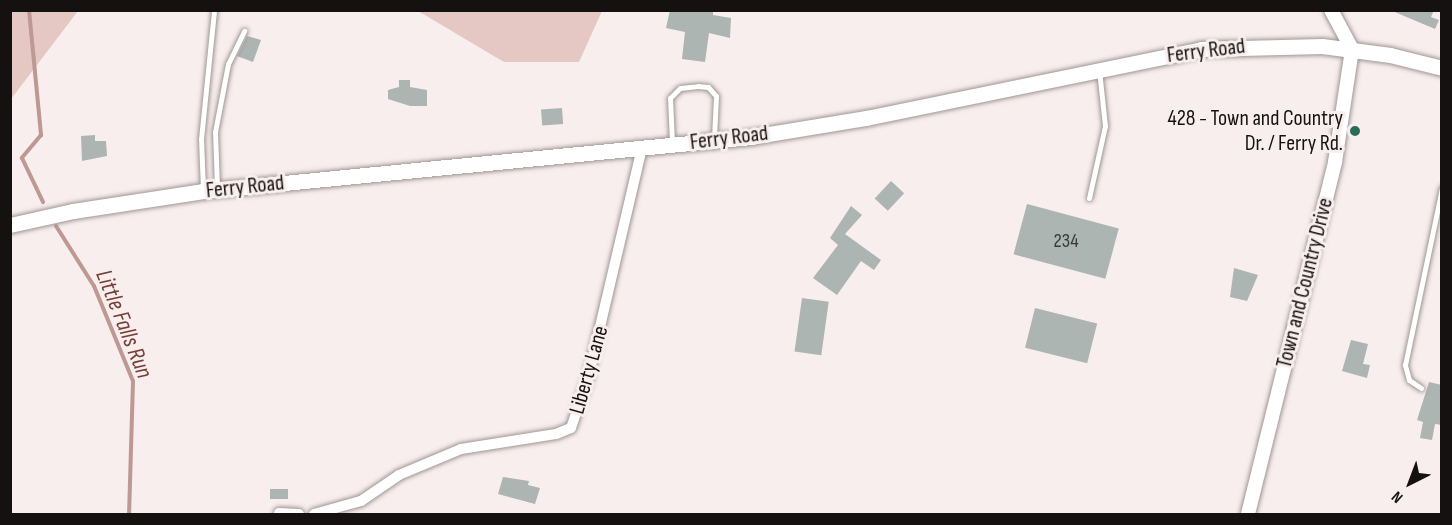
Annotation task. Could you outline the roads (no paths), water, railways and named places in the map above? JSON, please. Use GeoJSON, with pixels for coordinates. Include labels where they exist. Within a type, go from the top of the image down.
{"type":"FeatureCollection","features":[{"type":"Feature","properties":{"kind":"main road","name":"Ferry Road"},"geometry":{"type":"LineString","coordinates":[[10,225],[85,209],[210,191],[714,141],[866,118],[1099,69],[1239,46],[1352,49],[1442,68]]}},
{"type":"Feature","properties":{"kind":"street"},"geometry":{"type":"LineString","coordinates":[[1331,10],[1352,49]]}},
{"type":"Feature","properties":{"kind":"street","name":"Town and Country Drive"},"geometry":{"type":"LineString","coordinates":[[1248,514],[1335,162],[1352,49]]}},
{"type":"Feature","properties":{"kind":"street","name":"Liberty Lane"},"geometry":{"type":"LineString","coordinates":[[314,514],[361,501],[399,474],[461,449],[556,434],[571,428],[577,420],[597,344],[642,148]]}},
{"type":"Feature","properties":{"kind":"street"},"geometry":{"type":"LineString","coordinates":[[279,513],[299,514]]}},
{"type":"Feature","properties":{"kind":"lane"},"geometry":{"type":"LineString","coordinates":[[210,191],[201,140],[214,10]]}},
{"type":"Feature","properties":{"kind":"lane"},"geometry":{"type":"LineString","coordinates":[[210,191],[215,132],[228,64],[244,31]]}},
{"type":"Feature","properties":{"kind":"lane"},"geometry":{"type":"LineString","coordinates":[[1089,198],[1105,126],[1099,69]]}},
{"type":"Feature","properties":{"kind":"lane"},"geometry":{"type":"LineString","coordinates":[[672,145],[670,98],[680,87],[708,87],[716,96],[714,141]]}},
{"type":"Feature","properties":{"kind":"lane"},"geometry":{"type":"LineString","coordinates":[[1421,388],[1409,380],[1405,365],[1442,188]]}},
{"type":"Feature","properties":{"kind":"waterway","name":"Little Falls Run"},"geometry":{"type":"LineString","coordinates":[[29,10],[41,135],[22,158],[43,202]]}},
{"type":"Feature","properties":{"kind":"waterway","name":"Little Falls Run"},"geometry":{"type":"LineString","coordinates":[[56,226],[94,286],[133,381],[129,514]]}},
{"type":"Feature","properties":{"kind":"place","name":"428 - Town and Country Dr. / Ferry Rd."},"geometry":{"type":"Point","coordinates":[1355,131]}}]}
